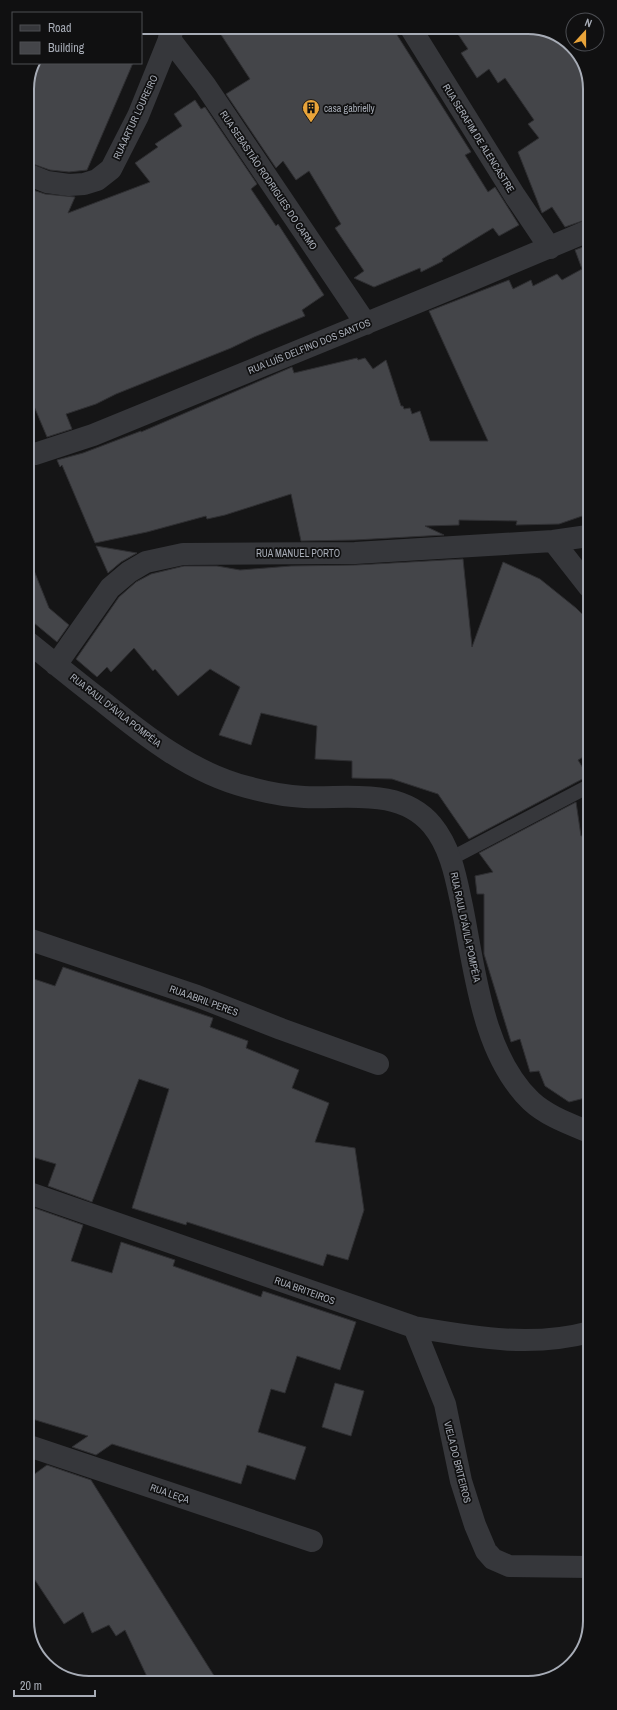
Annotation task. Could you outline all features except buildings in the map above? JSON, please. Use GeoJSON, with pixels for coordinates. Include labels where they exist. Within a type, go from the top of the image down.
{"type":"FeatureCollection","features":[{"type":"Feature","properties":{"kind":"street","name":"RUA ARTUR LOUREIRO"},"geometry":{"type":"LineString","coordinates":[[34,177],[47,182],[70,185],[84,184],[97,180],[111,169],[138,116],[171,34]]}},
{"type":"Feature","properties":{"kind":"street","name":"RUA SEBASTIÃO RODRIGUES DO CARMO"},"geometry":{"type":"LineString","coordinates":[[172,34],[366,324]]}},
{"type":"Feature","properties":{"kind":"street","name":"RUA SERAFIM DE ALENCASTRE"},"geometry":{"type":"LineString","coordinates":[[414,34],[514,196],[550,248]]}},
{"type":"Feature","properties":{"kind":"street","name":"RUA LUÍS DELFINO DOS SANTOS"},"geometry":{"type":"LineString","coordinates":[[34,454],[93,435],[366,324],[583,233]]}},
{"type":"Feature","properties":{"kind":"street","name":"RUA MANUEL PORTO"},"geometry":{"type":"LineString","coordinates":[[56,664],[110,588],[129,572],[146,562],[184,554],[355,553],[553,541],[583,537]]}},
{"type":"Feature","properties":{"kind":"street"},"geometry":{"type":"LineString","coordinates":[[553,541],[583,580]]}},
{"type":"Feature","properties":{"kind":"street","name":"RUA RAUL D'ÁVILA POMPÉIA"},"geometry":{"type":"LineString","coordinates":[[34,647],[138,730],[179,758],[216,776],[245,787],[278,794],[301,797],[334,798],[360,796],[398,802],[415,811],[432,824],[444,844],[456,875],[479,991],[489,1029],[502,1063],[532,1102],[560,1120],[583,1130]]}},
{"type":"Feature","properties":{"kind":"street","name":"RUA ABRIL PERES"},"geometry":{"type":"LineString","coordinates":[[34,941],[197,996],[281,1029],[378,1064]]}},
{"type":"Feature","properties":{"kind":"street","name":"RUA BRITEIROS"},"geometry":{"type":"LineString","coordinates":[[34,1195],[414,1327],[478,1338],[534,1341],[583,1334]]}},
{"type":"Feature","properties":{"kind":"street","name":"VIELA DO BRITEIROS"},"geometry":{"type":"LineString","coordinates":[[414,1327],[445,1404],[461,1481],[475,1525],[486,1552],[493,1559],[509,1566],[583,1567]]}},
{"type":"Feature","properties":{"kind":"street","name":"RUA LEÇA"},"geometry":{"type":"LineString","coordinates":[[34,1448],[312,1541]]}},
{"type":"Feature","properties":{"kind":"lane"},"geometry":{"type":"LineString","coordinates":[[450,859],[583,789]]}},
{"type":"Feature","properties":{"kind":"place","name":"casa gabrielly"},"geometry":{"type":"Point","coordinates":[311,123]}}]}
